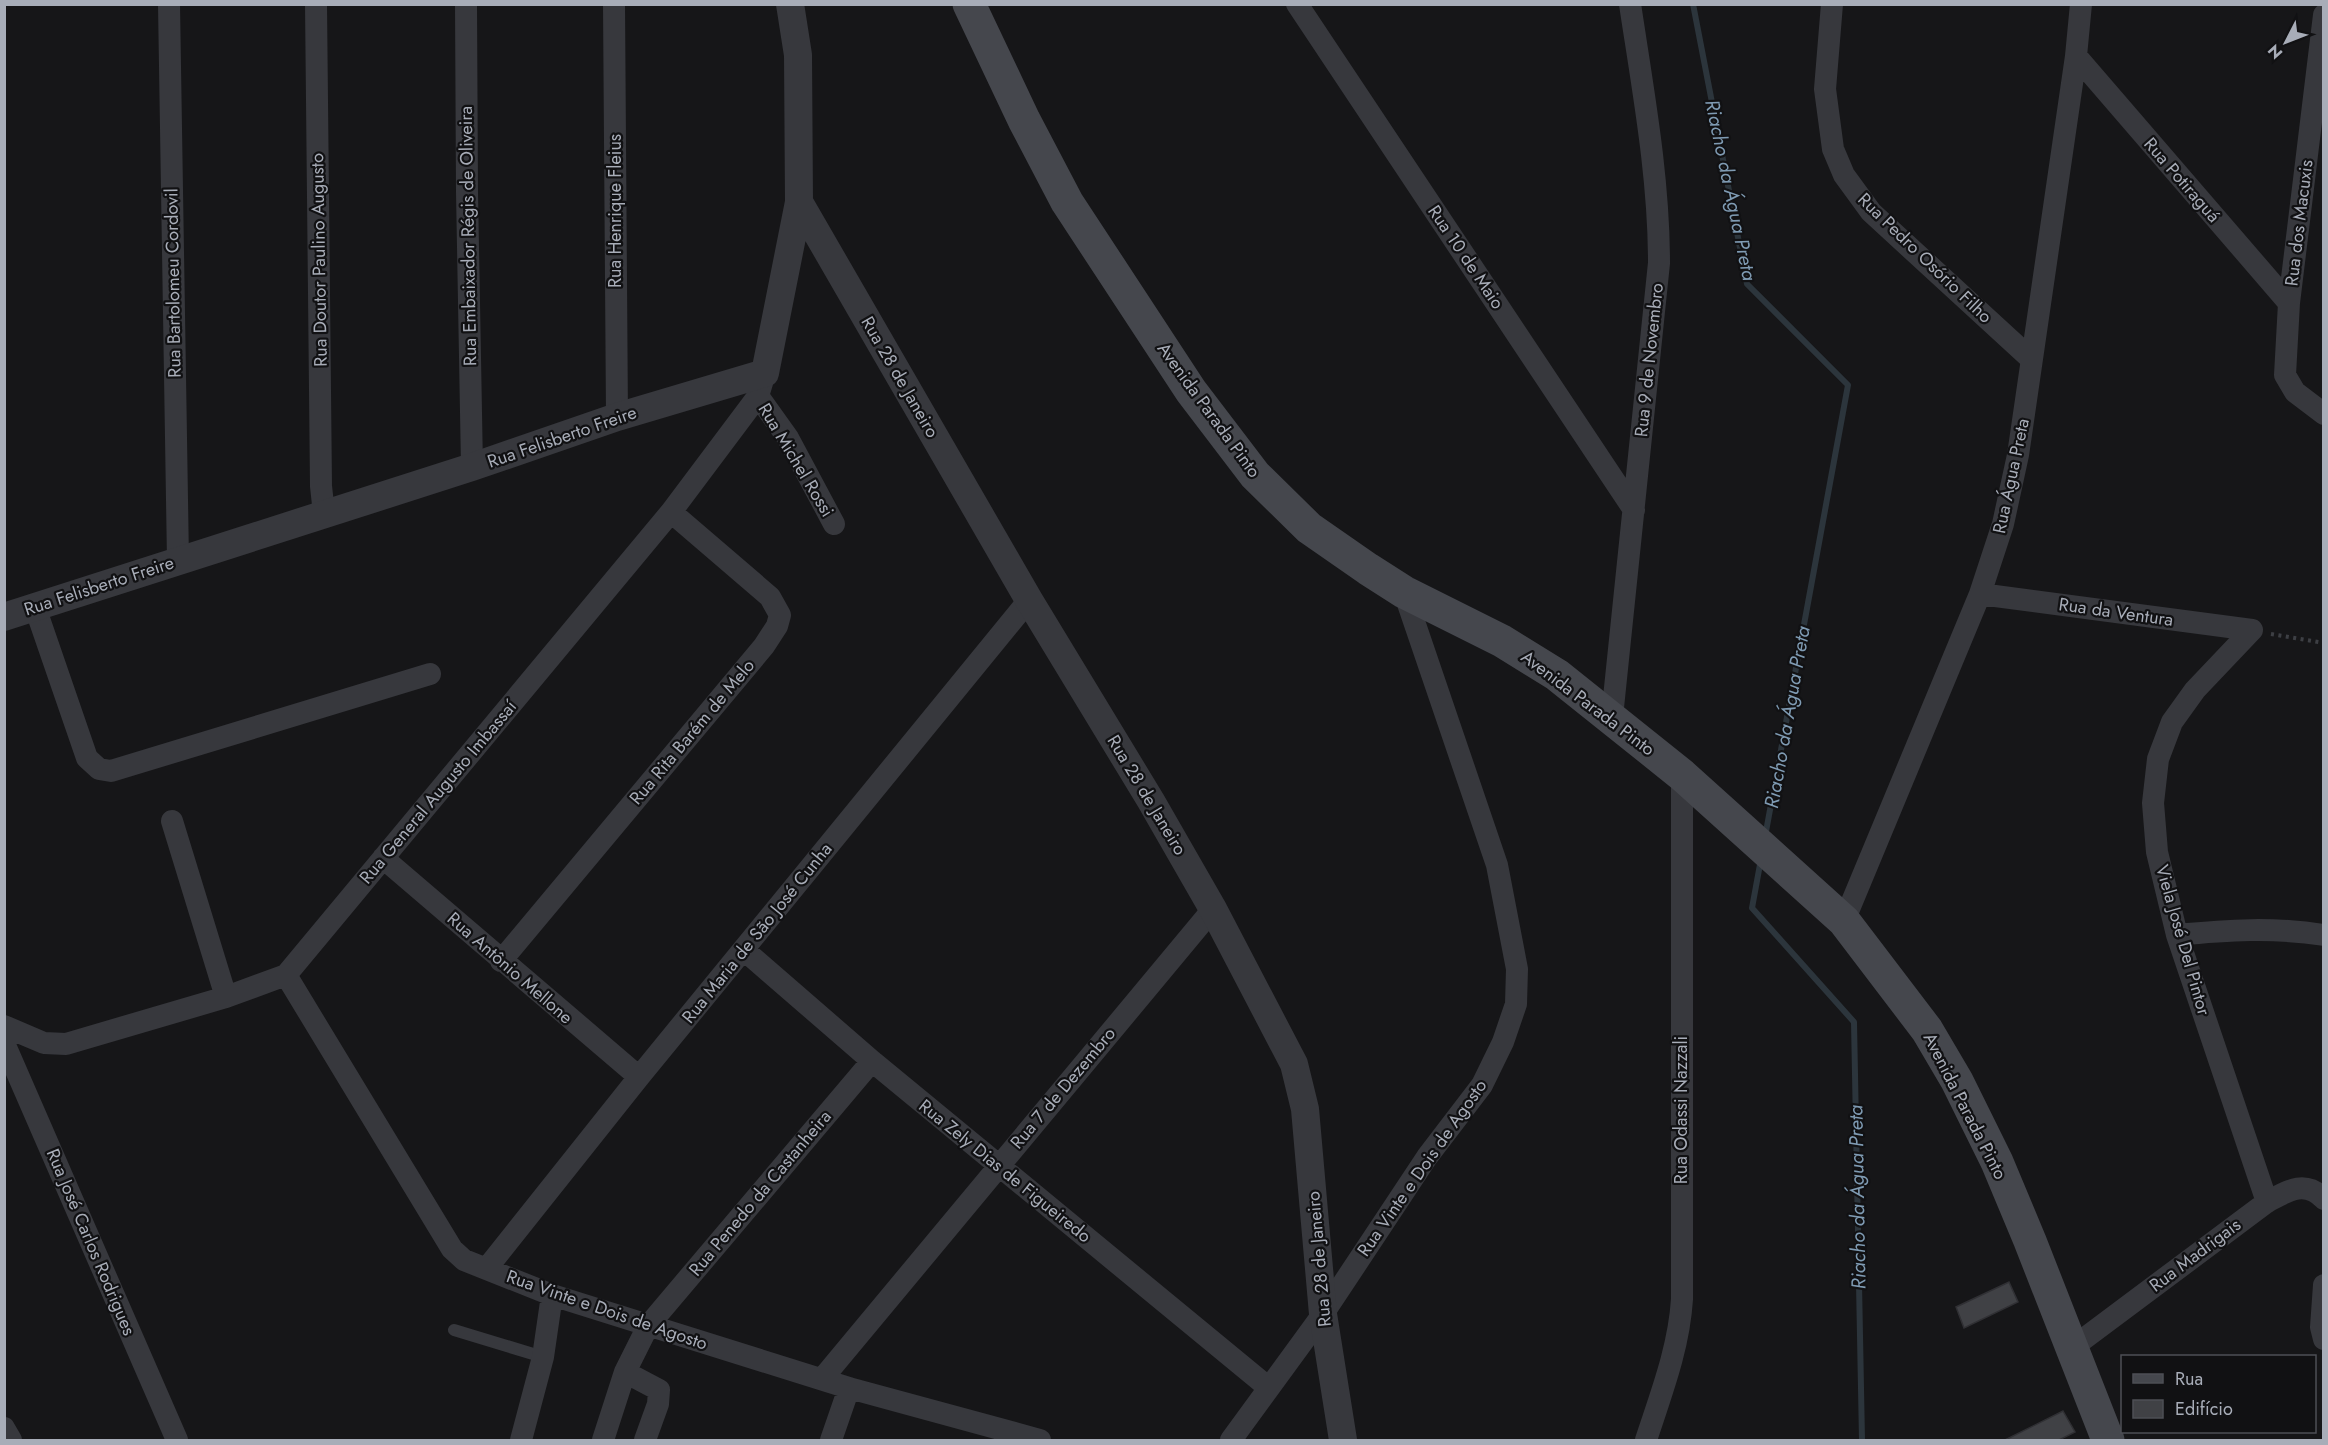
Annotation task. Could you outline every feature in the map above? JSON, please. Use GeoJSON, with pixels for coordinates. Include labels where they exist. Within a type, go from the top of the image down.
{"type":"FeatureCollection","features":[{"type":"Feature","properties":{"kind":"main road","name":"Avenida Parada Pinto"},"geometry":{"type":"LineString","coordinates":[[969,4],[1067,202],[1191,391],[1256,475],[1309,528],[1404,592],[1502,641],[1557,675],[1682,775],[1844,921],[1927,1030],[1957,1081],[1997,1162],[2073,1347],[2108,1440]]}},
{"type":"Feature","properties":{"kind":"street","name":"Rua Bartolomeu Cordovil"},"geometry":{"type":"LineString","coordinates":[[169,4],[178,561]]}},
{"type":"Feature","properties":{"kind":"street","name":"Rua Doutor Paulino Augusto"},"geometry":{"type":"LineString","coordinates":[[316,4],[321,486],[324,514]]}},
{"type":"Feature","properties":{"kind":"street","name":"Rua Embaixador Régis de Oliveira"},"geometry":{"type":"LineString","coordinates":[[466,4],[472,467]]}},
{"type":"Feature","properties":{"kind":"street","name":"Rua Henrique Fleius"},"geometry":{"type":"LineString","coordinates":[[614,4],[617,417]]}},
{"type":"Feature","properties":{"kind":"street"},"geometry":{"type":"LineString","coordinates":[[762,385],[799,202],[798,55],[790,4]]}},
{"type":"Feature","properties":{"kind":"street","name":"Rua 10 de Maio"},"geometry":{"type":"LineString","coordinates":[[1297,4],[1634,510]]}},
{"type":"Feature","properties":{"kind":"street","name":"Rua 9 de Novembro"},"geometry":{"type":"LineString","coordinates":[[1612,717],[1659,263],[1659,211],[1655,165],[1630,4]]}},
{"type":"Feature","properties":{"kind":"street","name":"Rua Pedro Osório Filho"},"geometry":{"type":"LineString","coordinates":[[1832,4],[1824,70],[1826,99],[1833,149],[1847,181],[1871,212],[2031,359]]}},
{"type":"Feature","properties":{"kind":"street","name":"Rua Água Preta"},"geometry":{"type":"LineString","coordinates":[[1844,921],[1980,594],[2003,524],[2016,467],[2076,57],[2081,4]]}},
{"type":"Feature","properties":{"kind":"street","name":"Rua dos Macuxis"},"geometry":{"type":"LineString","coordinates":[[2324,15],[2289,303],[2285,375],[2295,392],[2324,414]]}},
{"type":"Feature","properties":{"kind":"street","name":"Rua Potiraguá"},"geometry":{"type":"LineString","coordinates":[[2076,57],[2289,303]]}},
{"type":"Feature","properties":{"kind":"street","name":"Rua 28 de Janeiro"},"geometry":{"type":"LineString","coordinates":[[799,202],[1029,600],[1151,801],[1213,909],[1299,1077],[1305,1108],[1323,1314],[1343,1440]]}},
{"type":"Feature","properties":{"kind":"street","name":"Rua Felisberto Freire"},"geometry":{"type":"LineString","coordinates":[[4,617],[472,467],[617,417],[762,385]]}},
{"type":"Feature","properties":{"kind":"street","name":"Rua General Augusto Imbassaí"},"geometry":{"type":"LineString","coordinates":[[4,1026],[45,1043],[66,1044],[226,997],[285,975],[671,512],[762,385]]}},
{"type":"Feature","properties":{"kind":"street","name":"Rua Michel Rossi"},"geometry":{"type":"LineString","coordinates":[[762,385],[834,524]]}},
{"type":"Feature","properties":{"kind":"street","name":"Rua Rita Barém de Melo"},"geometry":{"type":"LineString","coordinates":[[501,961],[764,646],[777,626],[780,615],[770,597],[671,512]]}},
{"type":"Feature","properties":{"kind":"street","name":"Rua Vinte e Dois de Agosto"},"geometry":{"type":"LineString","coordinates":[[1231,1440],[1323,1314],[1427,1157],[1482,1085],[1503,1042],[1516,1004],[1517,969],[1497,865],[1404,592]]}},
{"type":"Feature","properties":{"kind":"street","name":"Rua da Ventura"},"geometry":{"type":"LineString","coordinates":[[1980,594],[2252,630]]}},
{"type":"Feature","properties":{"kind":"street","name":"Rua Maria de São José Cunha"},"geometry":{"type":"LineString","coordinates":[[487,1268],[639,1077],[1029,600]]}},
{"type":"Feature","properties":{"kind":"street"},"geometry":{"type":"LineString","coordinates":[[35,607],[87,758],[99,769],[111,771],[430,674]]}},
{"type":"Feature","properties":{"kind":"street","name":"Viela José Del Pintor"},"geometry":{"type":"LineString","coordinates":[[2252,630],[2195,690],[2172,722],[2158,759],[2153,802],[2157,852],[2177,935],[2267,1202]]}},
{"type":"Feature","properties":{"kind":"street","name":"Rua Odassi Nazzali"},"geometry":{"type":"LineString","coordinates":[[1646,1440],[1671,1364],[1682,1299],[1682,775]]}},
{"type":"Feature","properties":{"kind":"street"},"geometry":{"type":"LineString","coordinates":[[172,821],[226,997]]}},
{"type":"Feature","properties":{"kind":"street","name":"Rua Antônio Mellone"},"geometry":{"type":"LineString","coordinates":[[383,858],[639,1077]]}},
{"type":"Feature","properties":{"kind":"street","name":"Rua 7 de Dezembro"},"geometry":{"type":"LineString","coordinates":[[822,1379],[1213,909]]}},
{"type":"Feature","properties":{"kind":"street"},"geometry":{"type":"LineString","coordinates":[[2177,935],[2235,929],[2278,929],[2324,934]]}},
{"type":"Feature","properties":{"kind":"street","name":"Rua Zely Dias de Figueiredo"},"geometry":{"type":"LineString","coordinates":[[744,950],[872,1061],[1269,1388]]}},
{"type":"Feature","properties":{"kind":"street","name":"Rua Vinte e Dois de Agosto"},"geometry":{"type":"LineString","coordinates":[[285,975],[452,1249],[464,1260],[552,1295],[648,1326],[849,1388],[1040,1440]]}},
{"type":"Feature","properties":{"kind":"street","name":"Rua José Carlos Rodrigues"},"geometry":{"type":"LineString","coordinates":[[4,1043],[177,1440]]}},
{"type":"Feature","properties":{"kind":"street","name":"Rua Penedo da Castanheira"},"geometry":{"type":"LineString","coordinates":[[603,1440],[626,1372],[648,1326],[872,1061]]}},
{"type":"Feature","properties":{"kind":"street","name":"Rua Madrigais"},"geometry":{"type":"LineString","coordinates":[[2073,1347],[2267,1202],[2298,1187],[2308,1188],[2324,1199]]}},
{"type":"Feature","properties":{"kind":"street"},"geometry":{"type":"LineString","coordinates":[[2324,1285],[2321,1327],[2324,1339]]}},
{"type":"Feature","properties":{"kind":"street"},"geometry":{"type":"LineString","coordinates":[[521,1440],[543,1357],[552,1295]]}},
{"type":"Feature","properties":{"kind":"street"},"geometry":{"type":"LineString","coordinates":[[626,1372],[659,1390],[658,1404],[645,1440]]}},
{"type":"Feature","properties":{"kind":"street"},"geometry":{"type":"LineString","coordinates":[[831,1440],[849,1388]]}},
{"type":"Feature","properties":{"kind":"street"},"geometry":{"type":"LineString","coordinates":[[4,1428],[10,1440]]}},
{"type":"Feature","properties":{"kind":"lane"},"geometry":{"type":"LineString","coordinates":[[454,1330],[543,1357]]}},
{"type":"Feature","properties":{"kind":"path"},"geometry":{"type":"LineString","coordinates":[[2252,630],[2324,643]]}},
{"type":"Feature","properties":{"kind":"building"},"geometry":{"type":"Polygon","coordinates":[[[2009,1282],[2018,1302],[1964,1328],[1956,1307],[2009,1282]]]}},
{"type":"Feature","properties":{"kind":"building"},"geometry":{"type":"Polygon","coordinates":[[[2063,1411],[2075,1432],[2059,1440],[2005,1440],[2063,1411]]]}},
{"type":"Feature","properties":{"kind":"waterway","name":"Riacho da Água Preta"},"geometry":{"type":"LineString","coordinates":[[1693,4],[1747,284],[1848,385],[1765,837]]}},
{"type":"Feature","properties":{"kind":"waterway","name":"Riacho da Água Preta"},"geometry":{"type":"LineString","coordinates":[[1761,859],[1752,908],[1854,1022],[1862,1440]]}}]}
